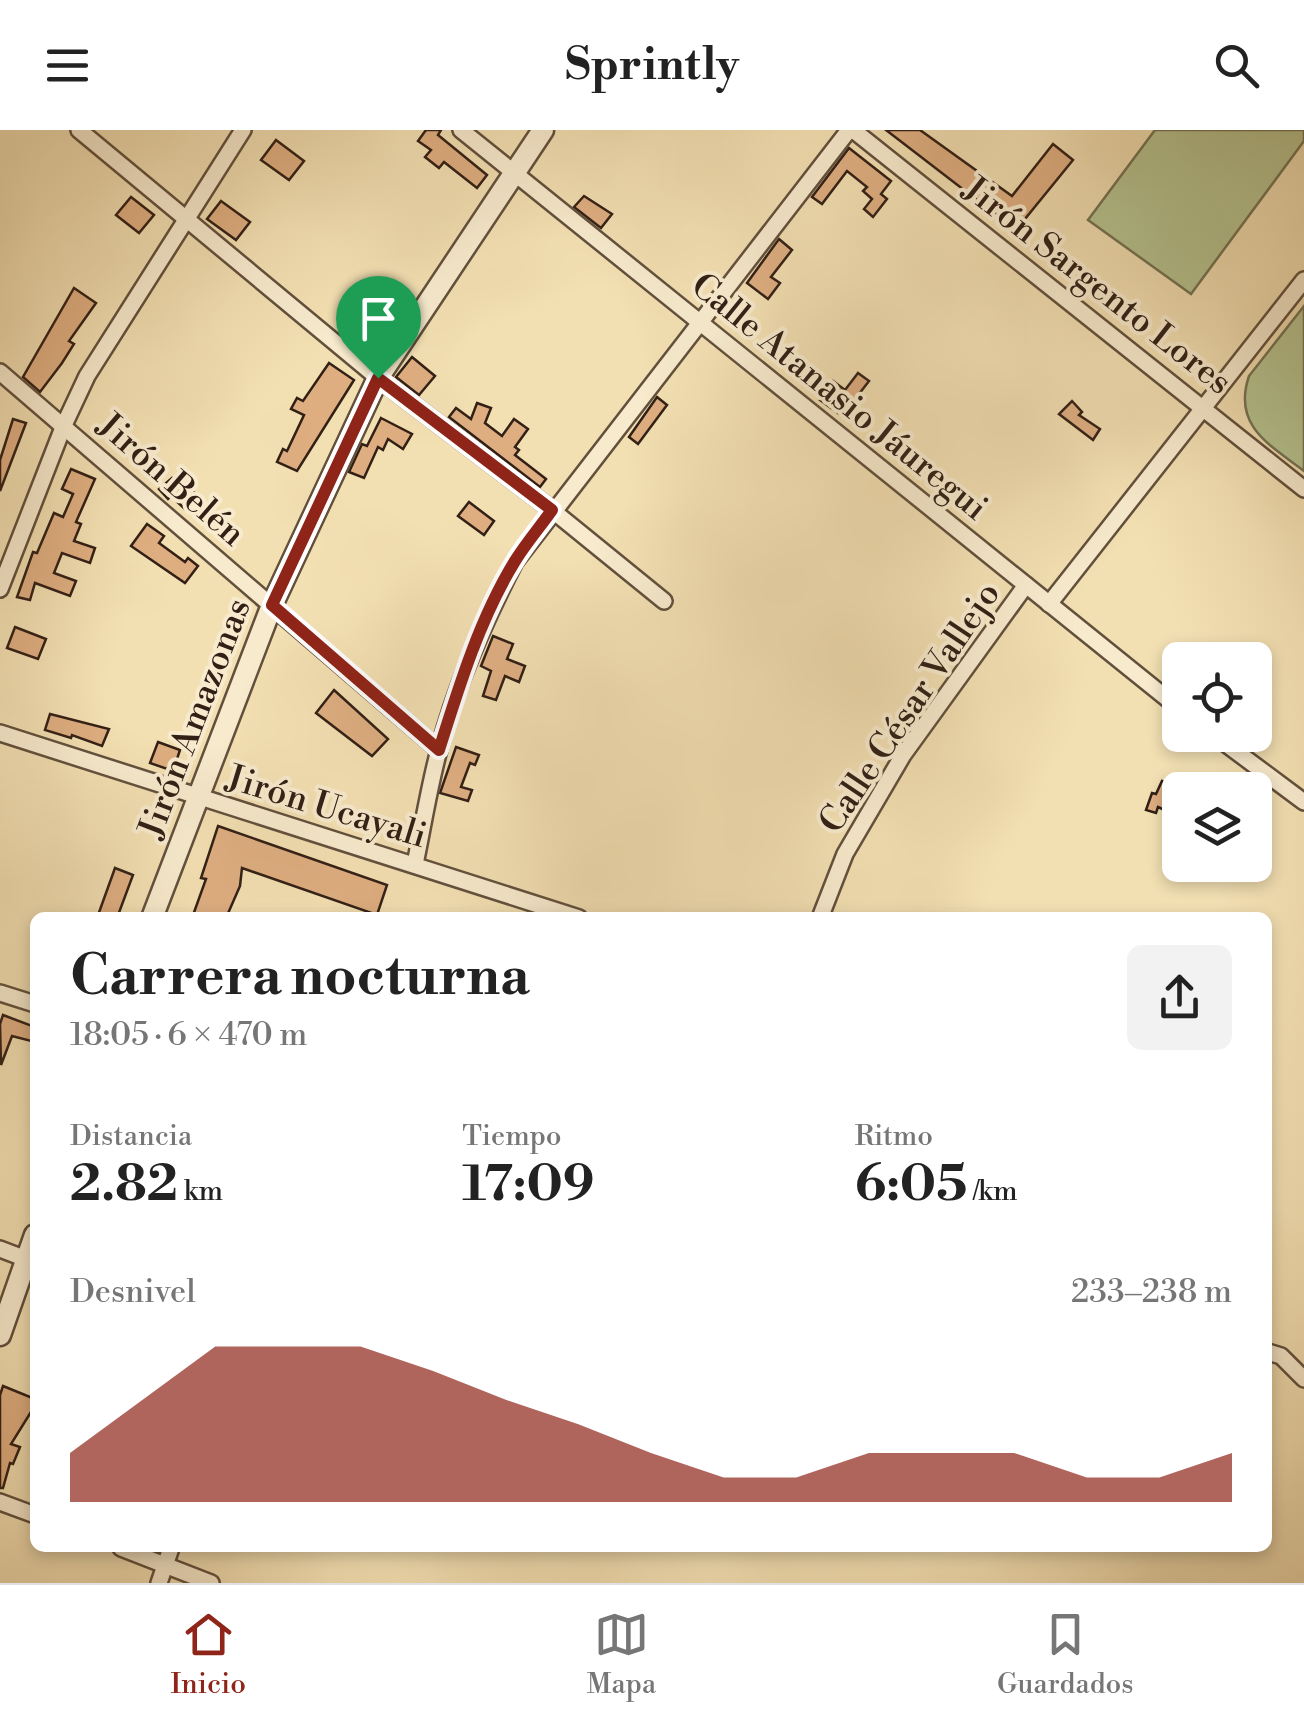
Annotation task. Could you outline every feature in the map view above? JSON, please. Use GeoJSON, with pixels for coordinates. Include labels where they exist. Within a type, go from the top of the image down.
{"type":"FeatureCollection","features":[{"type":"Feature","properties":{"kind":"street"},"geometry":{"type":"LineString","coordinates":[[78,130],[378,378],[664,601]]}},
{"type":"Feature","properties":{"kind":"street"},"geometry":{"type":"LineString","coordinates":[[0,589],[86,376],[243,130]]}},
{"type":"Feature","properties":{"kind":"street","name":"Calle Atanasio Jáuregui"},"geometry":{"type":"LineString","coordinates":[[462,130],[1162,695]]}},
{"type":"Feature","properties":{"kind":"street","name":"Jirón Amazonas"},"geometry":{"type":"LineString","coordinates":[[154,912],[272,605],[378,378],[543,130]]}},
{"type":"Feature","properties":{"kind":"street"},"geometry":{"type":"LineString","coordinates":[[415,864],[439,750],[456,698],[515,562],[699,320],[851,130]]}},
{"type":"Feature","properties":{"kind":"street","name":"Jirón Sargento Lores"},"geometry":{"type":"LineString","coordinates":[[851,130],[1304,489]]}},
{"type":"Feature","properties":{"kind":"street","name":"Calle César Vallejo"},"geometry":{"type":"LineString","coordinates":[[1049,604],[1304,280]]}},
{"type":"Feature","properties":{"kind":"street","name":"Jirón Belén"},"geometry":{"type":"LineString","coordinates":[[0,372],[439,750]]}},
{"type":"Feature","properties":{"kind":"street","name":"Calle César Vallejo"},"geometry":{"type":"LineString","coordinates":[[822,912],[845,854],[903,756],[1026,585]]}},
{"type":"Feature","properties":{"kind":"street","name":"Jirón Ucayali"},"geometry":{"type":"LineString","coordinates":[[0,733],[562,912]]}},
{"type":"Feature","properties":{"kind":"street"},"geometry":{"type":"LineString","coordinates":[[1237,752],[1304,802]]}},
{"type":"Feature","properties":{"kind":"street"},"geometry":{"type":"LineString","coordinates":[[0,993],[30,1002]]}},
{"type":"Feature","properties":{"kind":"street"},"geometry":{"type":"LineString","coordinates":[[0,1249],[30,1261]]}},
{"type":"Feature","properties":{"kind":"street"},"geometry":{"type":"LineString","coordinates":[[0,1335],[30,1263]]}},
{"type":"Feature","properties":{"kind":"street"},"geometry":{"type":"LineString","coordinates":[[1272,1353],[1280,1356],[1304,1380]]}},
{"type":"Feature","properties":{"kind":"street"},"geometry":{"type":"LineString","coordinates":[[0,1502],[30,1513]]}},
{"type":"Feature","properties":{"kind":"street"},"geometry":{"type":"LineString","coordinates":[[132,1552],[211,1583]]}},
{"type":"Feature","properties":{"kind":"street"},"geometry":{"type":"LineString","coordinates":[[159,1583],[169,1552]]}},
{"type":"Feature","properties":{"kind":"green space"},"geometry":{"type":"Polygon","coordinates":[[[1155,130],[1304,130],[1304,141],[1191,294],[1088,220],[1155,130]]]}},
{"type":"Feature","properties":{"kind":"green space"},"geometry":{"type":"Polygon","coordinates":[[[1304,306],[1304,471],[1257,432],[1246,408],[1245,393],[1249,376],[1304,306]]]}},
{"type":"Feature","properties":{"kind":"building"},"geometry":{"type":"Polygon","coordinates":[[[426,130],[441,130],[438,135],[487,175],[477,188],[444,162],[439,168],[425,157],[431,150],[418,141],[426,130]]]}},
{"type":"Feature","properties":{"kind":"building"},"geometry":{"type":"Polygon","coordinates":[[[886,130],[920,130],[1012,196],[1053,144],[1073,160],[1016,230],[886,130]]]}},
{"type":"Feature","properties":{"kind":"building"},"geometry":{"type":"Polygon","coordinates":[[[276,140],[304,161],[289,180],[261,160],[276,140]]]}},
{"type":"Feature","properties":{"kind":"building"},"geometry":{"type":"Polygon","coordinates":[[[849,148],[891,181],[881,194],[887,199],[873,217],[864,209],[872,199],[863,191],[867,187],[847,171],[822,204],[812,197],[849,148]]]}},
{"type":"Feature","properties":{"kind":"building"},"geometry":{"type":"Polygon","coordinates":[[[584,196],[612,214],[601,228],[574,207],[584,196]]]}},
{"type":"Feature","properties":{"kind":"building"},"geometry":{"type":"Polygon","coordinates":[[[131,197],[154,215],[139,233],[116,215],[131,197]]]}},
{"type":"Feature","properties":{"kind":"building"},"geometry":{"type":"Polygon","coordinates":[[[221,201],[250,222],[236,240],[207,219],[221,201]]]}},
{"type":"Feature","properties":{"kind":"building"},"geometry":{"type":"Polygon","coordinates":[[[779,239],[792,250],[771,277],[780,283],[768,299],[747,283],[779,239]]]}},
{"type":"Feature","properties":{"kind":"building"},"geometry":{"type":"Polygon","coordinates":[[[74,288],[96,303],[69,341],[74,344],[40,392],[23,377],[74,288]]]}},
{"type":"Feature","properties":{"kind":"building"},"geometry":{"type":"Polygon","coordinates":[[[364,314],[379,328],[360,349],[344,336],[364,314]]]}},
{"type":"Feature","properties":{"kind":"building"},"geometry":{"type":"Polygon","coordinates":[[[412,357],[435,376],[419,395],[396,377],[412,357]]]}},
{"type":"Feature","properties":{"kind":"building"},"geometry":{"type":"Polygon","coordinates":[[[329,363],[354,380],[297,471],[277,462],[283,449],[287,451],[304,415],[291,409],[297,398],[303,401],[329,363]]]}},
{"type":"Feature","properties":{"kind":"building"},"geometry":{"type":"Polygon","coordinates":[[[858,373],[869,381],[842,416],[820,400],[833,381],[845,390],[858,373]]]}},
{"type":"Feature","properties":{"kind":"building"},"geometry":{"type":"Polygon","coordinates":[[[657,397],[667,405],[638,444],[629,437],[657,397]]]}},
{"type":"Feature","properties":{"kind":"building"},"geometry":{"type":"Polygon","coordinates":[[[1072,401],[1082,412],[1079,415],[1100,429],[1093,440],[1059,414],[1072,401]]]}},
{"type":"Feature","properties":{"kind":"building"},"geometry":{"type":"Polygon","coordinates":[[[477,403],[491,408],[485,423],[502,436],[514,419],[528,429],[515,447],[519,450],[515,455],[546,479],[540,487],[449,417],[456,408],[471,419],[477,403]]]}},
{"type":"Feature","properties":{"kind":"building"},"geometry":{"type":"Polygon","coordinates":[[[381,418],[412,434],[403,449],[388,439],[383,450],[378,447],[364,478],[349,472],[362,444],[367,446],[381,418]]]}},
{"type":"Feature","properties":{"kind":"building"},"geometry":{"type":"Polygon","coordinates":[[[13,419],[26,423],[0,491],[0,460],[13,419]]]}},
{"type":"Feature","properties":{"kind":"building"},"geometry":{"type":"Polygon","coordinates":[[[71,469],[95,479],[76,522],[81,524],[74,541],[95,548],[90,563],[62,553],[54,573],[76,581],[70,596],[35,583],[30,600],[17,597],[33,552],[37,553],[54,513],[63,517],[73,494],[62,489],[71,469]]]}},
{"type":"Feature","properties":{"kind":"building"},"geometry":{"type":"Polygon","coordinates":[[[172,478],[183,490],[187,486],[199,497],[187,511],[159,489],[172,478]]]}},
{"type":"Feature","properties":{"kind":"building"},"geometry":{"type":"Polygon","coordinates":[[[469,502],[494,521],[484,535],[458,516],[469,502]]]}},
{"type":"Feature","properties":{"kind":"building"},"geometry":{"type":"Polygon","coordinates":[[[147,524],[164,536],[159,543],[185,562],[188,558],[198,566],[185,583],[131,546],[147,524]]]}},
{"type":"Feature","properties":{"kind":"building"},"geometry":{"type":"Polygon","coordinates":[[[15,627],[46,639],[38,659],[7,648],[15,627]]]}},
{"type":"Feature","properties":{"kind":"building"},"geometry":{"type":"Polygon","coordinates":[[[493,636],[513,644],[507,659],[525,666],[519,682],[505,676],[496,700],[483,696],[491,671],[481,666],[493,636]]]}},
{"type":"Feature","properties":{"kind":"building"},"geometry":{"type":"Polygon","coordinates":[[[334,690],[388,739],[372,756],[316,713],[334,690]]]}},
{"type":"Feature","properties":{"kind":"building"},"geometry":{"type":"Polygon","coordinates":[[[50,714],[109,729],[102,746],[45,730],[50,714]]]}},
{"type":"Feature","properties":{"kind":"building"},"geometry":{"type":"Polygon","coordinates":[[[158,742],[180,750],[173,771],[150,763],[158,742]]]}},
{"type":"Feature","properties":{"kind":"building"},"geometry":{"type":"Polygon","coordinates":[[[456,747],[479,755],[475,765],[470,763],[461,787],[472,790],[468,801],[440,793],[456,747]]]}},
{"type":"Feature","properties":{"kind":"building"},"geometry":{"type":"Polygon","coordinates":[[[1162,781],[1162,809],[1158,807],[1156,813],[1146,810],[1152,793],[1156,794],[1162,781]]]}},
{"type":"Feature","properties":{"kind":"building"},"geometry":{"type":"Polygon","coordinates":[[[218,826],[387,885],[378,912],[368,912],[242,868],[240,886],[229,912],[194,912],[206,879],[201,878],[218,826]]]}},
{"type":"Feature","properties":{"kind":"building"},"geometry":{"type":"Polygon","coordinates":[[[115,868],[133,875],[119,912],[99,912],[115,868]]]}},
{"type":"Feature","properties":{"kind":"building"},"geometry":{"type":"Polygon","coordinates":[[[3,1015],[30,1025],[30,1041],[12,1036],[1,1065],[3,1015]]]}},
{"type":"Feature","properties":{"kind":"building"},"geometry":{"type":"Polygon","coordinates":[[[3,1386],[30,1397],[30,1414],[11,1444],[20,1447],[13,1464],[10,1463],[3,1488],[0,1488],[3,1386]]]}},
{"type":"Feature","properties":{"kind":"route"},"geometry":{"type":"LineString","coordinates":[[378,378],[552,510],[515,562],[497,597],[439,750],[272,605],[378,378]]}}]}
